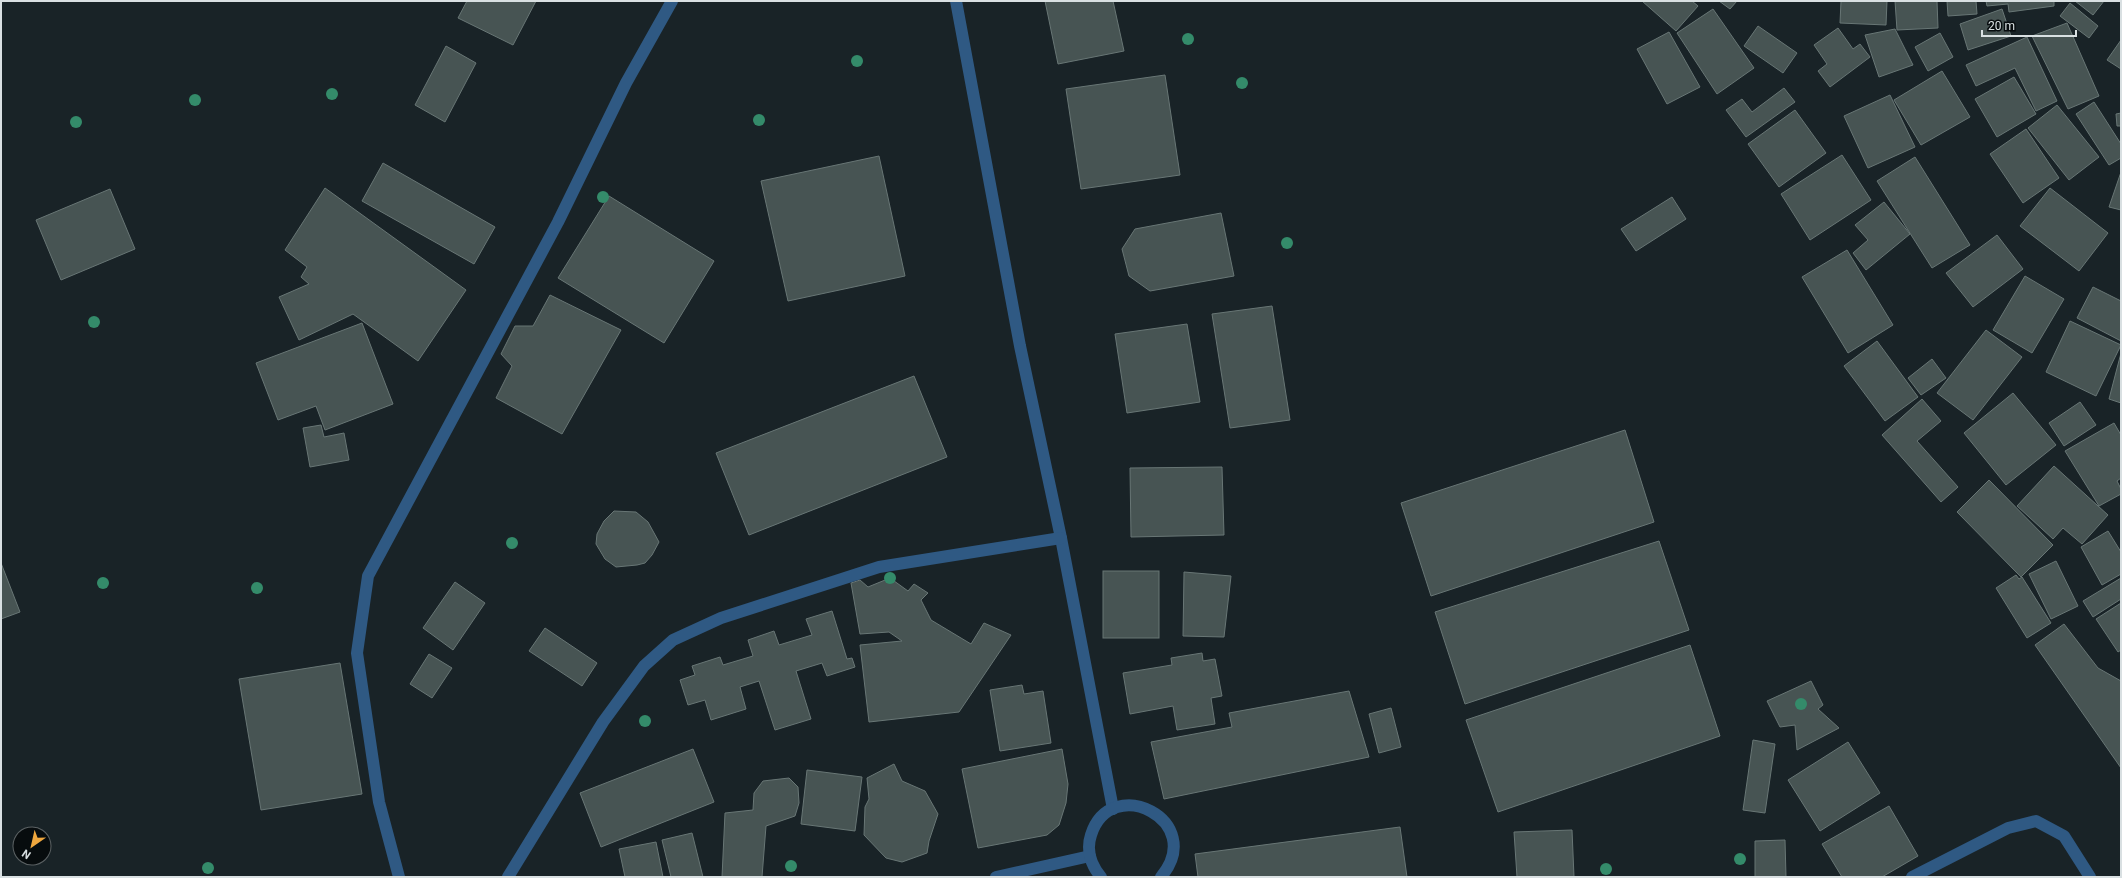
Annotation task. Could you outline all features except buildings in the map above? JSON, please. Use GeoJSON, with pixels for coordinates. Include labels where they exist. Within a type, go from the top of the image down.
{"type":"FeatureCollection","features":[{"type":"Feature","properties":{"kind":"street"},"geometry":{"type":"LineString","coordinates":[[399,877],[379,802],[357,653],[368,576],[558,222],[626,83],[672,1]]}},
{"type":"Feature","properties":{"kind":"street"},"geometry":{"type":"LineString","coordinates":[[956,1],[1020,346],[1061,538],[1113,809]]}},
{"type":"Feature","properties":{"kind":"street"},"geometry":{"type":"LineString","coordinates":[[508,877],[603,722],[644,666],[673,640],[721,618],[879,567],[1061,538]]}},
{"type":"Feature","properties":{"kind":"street"},"geometry":{"type":"LineString","coordinates":[[1102,877],[1095,870],[1090,856],[1089,842],[1093,828],[1101,817],[1113,809],[1128,805],[1143,806],[1157,813],[1167,824],[1173,839],[1174,854],[1169,868],[1161,877]]}},
{"type":"Feature","properties":{"kind":"street"},"geometry":{"type":"LineString","coordinates":[[1912,877],[2008,828],[2036,821],[2064,836],[2090,877]]}},
{"type":"Feature","properties":{"kind":"street"},"geometry":{"type":"LineString","coordinates":[[996,877],[1090,856]]}}]}
